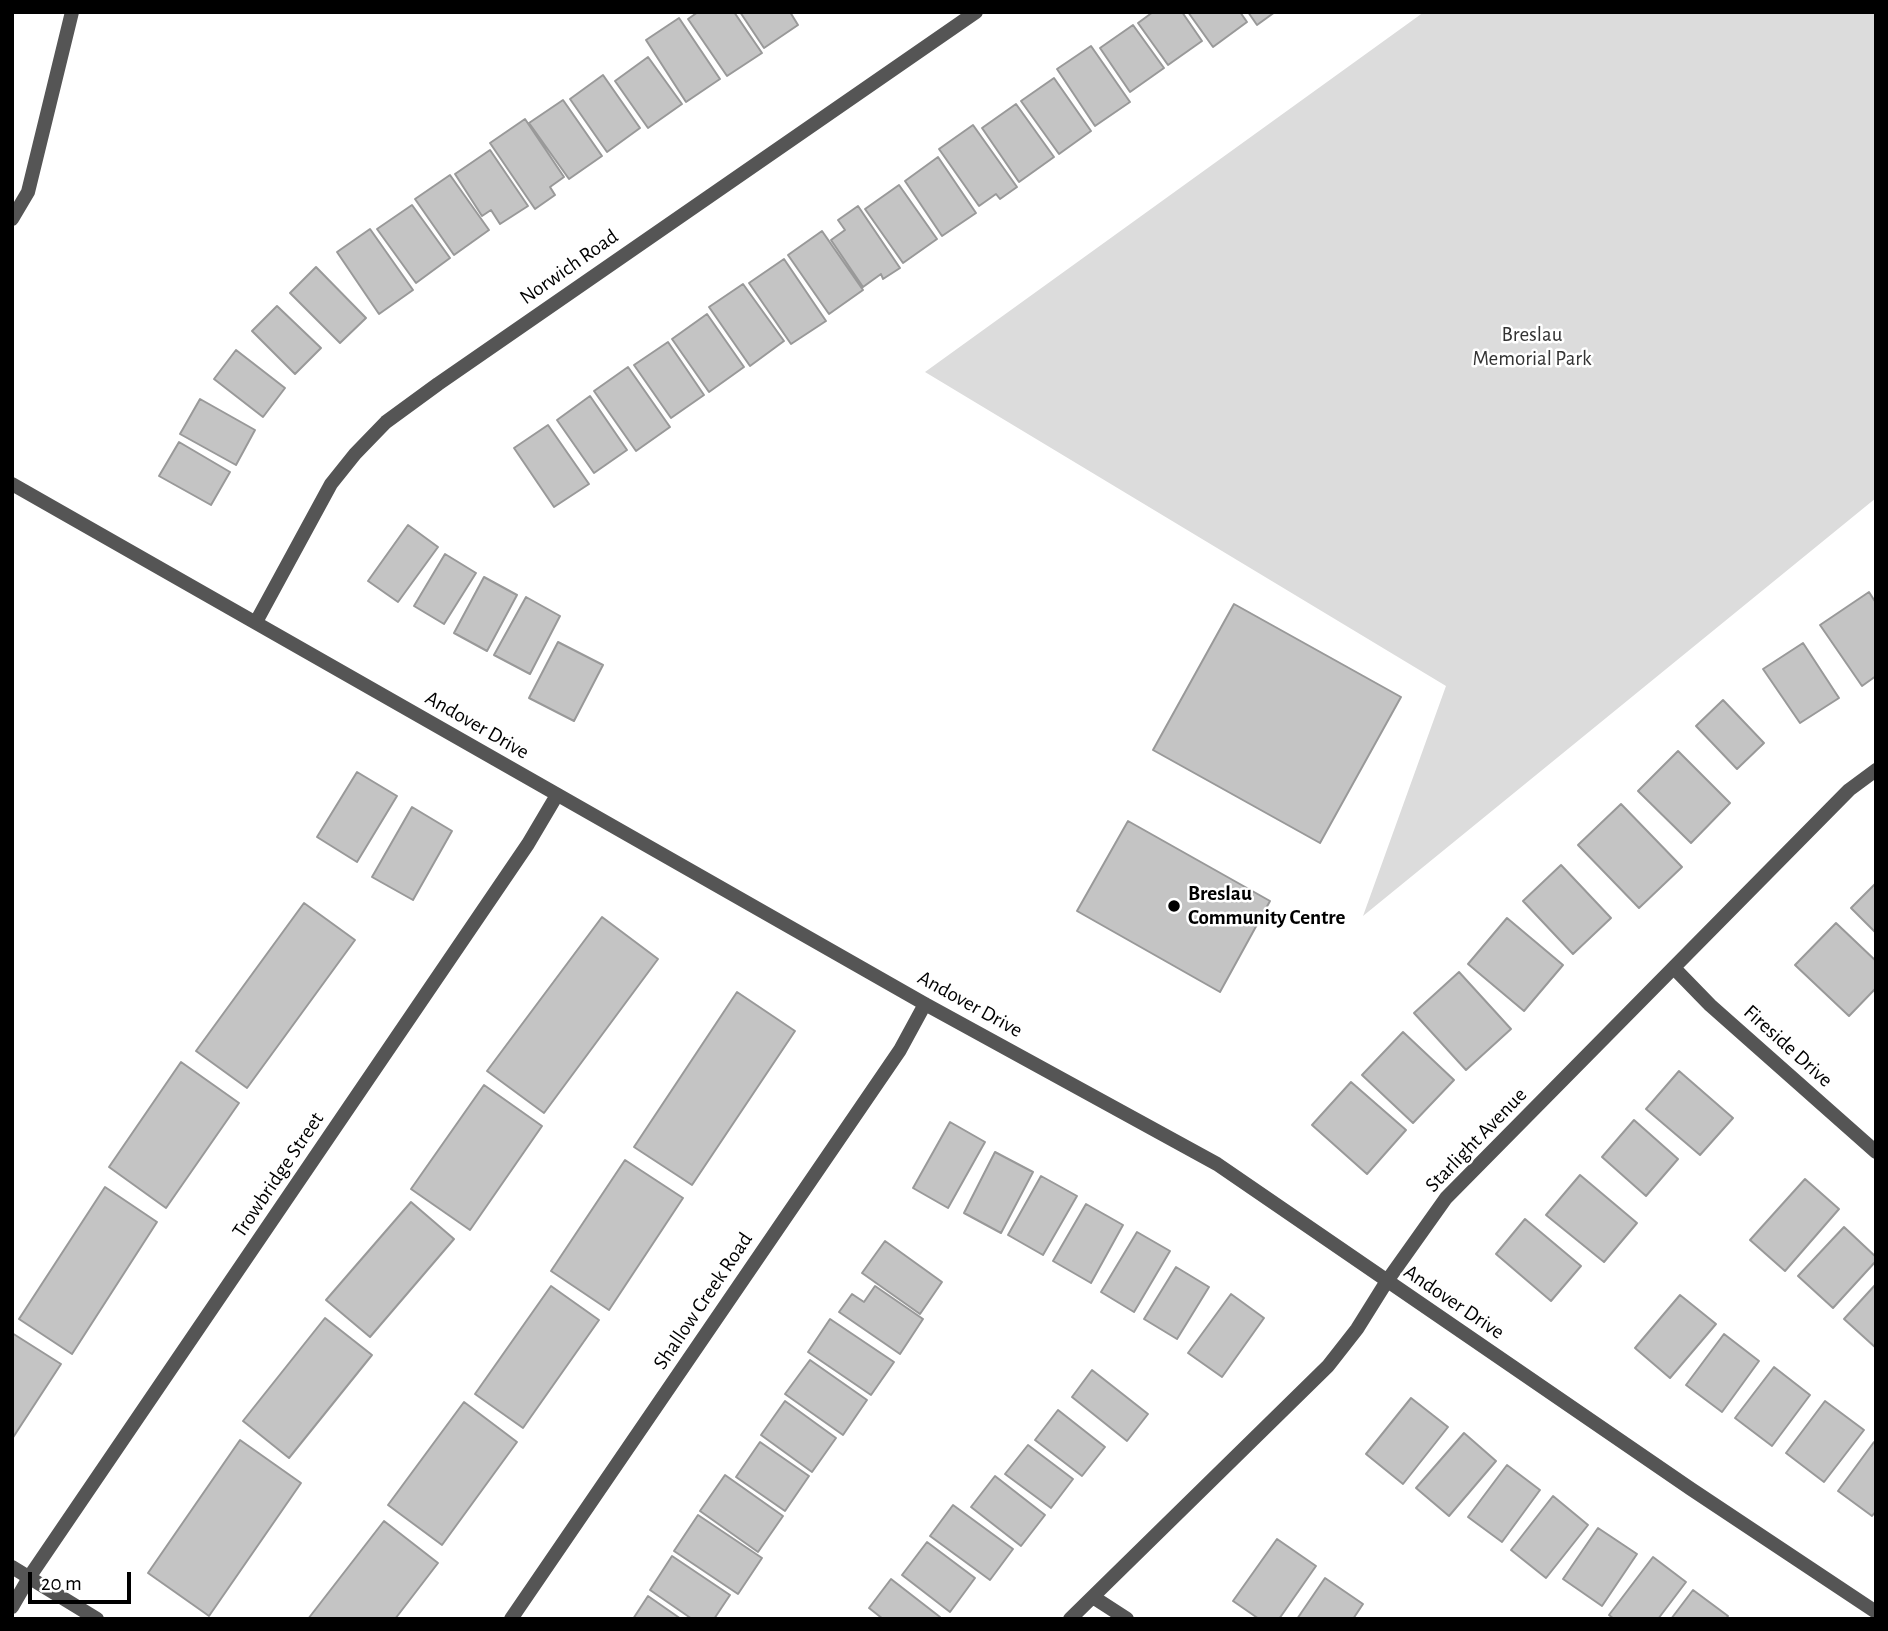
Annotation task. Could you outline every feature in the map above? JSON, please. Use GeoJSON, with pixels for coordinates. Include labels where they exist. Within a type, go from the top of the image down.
{"type":"FeatureCollection","features":[{"type":"Feature","properties":{"kind":"street"},"geometry":{"type":"LineString","coordinates":[[12,219],[27,192],[72,12]]}},
{"type":"Feature","properties":{"kind":"street","name":"Norwich Road"},"geometry":{"type":"LineString","coordinates":[[256,622],[331,484],[355,453],[386,422],[438,383],[975,12]]}},
{"type":"Feature","properties":{"kind":"street","name":"Andover Drive"},"geometry":{"type":"LineString","coordinates":[[12,484],[925,1004],[1217,1164],[1669,1474],[1876,1612]]}},
{"type":"Feature","properties":{"kind":"street","name":"Starlight Avenue"},"geometry":{"type":"LineString","coordinates":[[1070,1619],[1328,1366],[1357,1329],[1387,1281],[1446,1198],[1849,790],[1876,770]]}},
{"type":"Feature","properties":{"kind":"street","name":"Trowbridge Street"},"geometry":{"type":"LineString","coordinates":[[12,1607],[30,1576],[520,855],[557,795]]}},
{"type":"Feature","properties":{"kind":"street","name":"Fireside Drive"},"geometry":{"type":"LineString","coordinates":[[1674,968],[1710,1005],[1876,1152]]}},
{"type":"Feature","properties":{"kind":"street","name":"Shallow Creek Road"},"geometry":{"type":"LineString","coordinates":[[511,1619],[900,1050],[925,1004]]}},
{"type":"Feature","properties":{"kind":"street"},"geometry":{"type":"LineString","coordinates":[[12,1567],[97,1619]]}},
{"type":"Feature","properties":{"kind":"street"},"geometry":{"type":"LineString","coordinates":[[1093,1597],[1127,1619]]}},
{"type":"Feature","properties":{"kind":"green space","name":"Breslau Memorial Park"},"geometry":{"type":"Polygon","coordinates":[[[1424,12],[1876,12],[1876,498],[1363,916],[1446,686],[925,372],[1424,12]]]}},
{"type":"Feature","properties":{"kind":"building"},"geometry":{"type":"Polygon","coordinates":[[[698,12],[734,12],[762,53],[727,76],[688,19],[698,12]]]}},
{"type":"Feature","properties":{"kind":"building"},"geometry":{"type":"Polygon","coordinates":[[[740,12],[790,12],[798,25],[764,48],[740,12]]]}},
{"type":"Feature","properties":{"kind":"building"},"geometry":{"type":"Polygon","coordinates":[[[1153,12],[1182,12],[1202,41],[1168,65],[1138,23],[1153,12]]]}},
{"type":"Feature","properties":{"kind":"building"},"geometry":{"type":"Polygon","coordinates":[[[1188,12],[1240,12],[1247,22],[1213,47],[1188,12]]]}},
{"type":"Feature","properties":{"kind":"building"},"geometry":{"type":"Polygon","coordinates":[[[1248,12],[1275,12],[1257,25],[1248,12]]]}},
{"type":"Feature","properties":{"kind":"building"},"geometry":{"type":"Polygon","coordinates":[[[679,18],[720,79],[686,102],[646,40],[679,18]]]}},
{"type":"Feature","properties":{"kind":"building"},"geometry":{"type":"Polygon","coordinates":[[[1133,25],[1164,68],[1130,92],[1100,48],[1133,25]]]}},
{"type":"Feature","properties":{"kind":"building"},"geometry":{"type":"Polygon","coordinates":[[[1091,46],[1130,102],[1095,126],[1057,69],[1091,46]]]}},
{"type":"Feature","properties":{"kind":"building"},"geometry":{"type":"Polygon","coordinates":[[[648,57],[682,104],[648,128],[615,81],[648,57]]]}},
{"type":"Feature","properties":{"kind":"building"},"geometry":{"type":"Polygon","coordinates":[[[603,75],[640,128],[607,152],[570,99],[603,75]]]}},
{"type":"Feature","properties":{"kind":"building"},"geometry":{"type":"Polygon","coordinates":[[[1054,78],[1091,131],[1059,154],[1021,101],[1054,78]]]}},
{"type":"Feature","properties":{"kind":"building"},"geometry":{"type":"Polygon","coordinates":[[[563,100],[602,156],[569,179],[529,123],[563,100]]]}},
{"type":"Feature","properties":{"kind":"building"},"geometry":{"type":"Polygon","coordinates":[[[1016,104],[1054,157],[1019,182],[982,128],[1016,104]]]}},
{"type":"Feature","properties":{"kind":"building"},"geometry":{"type":"Polygon","coordinates":[[[525,119],[564,177],[550,187],[555,195],[535,209],[490,143],[525,119]]]}},
{"type":"Feature","properties":{"kind":"building"},"geometry":{"type":"Polygon","coordinates":[[[973,125],[1017,187],[1000,199],[996,194],[979,206],[939,149],[973,125]]]}},
{"type":"Feature","properties":{"kind":"building"},"geometry":{"type":"Polygon","coordinates":[[[490,150],[528,206],[500,224],[491,210],[482,216],[455,174],[490,150]]]}},
{"type":"Feature","properties":{"kind":"building"},"geometry":{"type":"Polygon","coordinates":[[[938,157],[976,213],[942,236],[905,181],[938,157]]]}},
{"type":"Feature","properties":{"kind":"building"},"geometry":{"type":"Polygon","coordinates":[[[450,175],[489,230],[454,255],[415,199],[450,175]]]}},
{"type":"Feature","properties":{"kind":"building"},"geometry":{"type":"Polygon","coordinates":[[[899,185],[937,239],[903,263],[865,209],[899,185]]]}},
{"type":"Feature","properties":{"kind":"building"},"geometry":{"type":"Polygon","coordinates":[[[412,205],[450,258],[416,283],[377,229],[412,205]]]}},
{"type":"Feature","properties":{"kind":"building"},"geometry":{"type":"Polygon","coordinates":[[[858,206],[900,268],[883,279],[881,274],[863,287],[831,240],[845,230],[838,220],[858,206]]]}},
{"type":"Feature","properties":{"kind":"building"},"geometry":{"type":"Polygon","coordinates":[[[370,229],[413,290],[379,314],[337,252],[370,229]]]}},
{"type":"Feature","properties":{"kind":"building"},"geometry":{"type":"Polygon","coordinates":[[[822,231],[863,290],[829,314],[788,255],[822,231]]]}},
{"type":"Feature","properties":{"kind":"building"},"geometry":{"type":"Polygon","coordinates":[[[784,259],[826,321],[791,344],[749,283],[784,259]]]}},
{"type":"Feature","properties":{"kind":"building"},"geometry":{"type":"Polygon","coordinates":[[[316,267],[366,318],[340,343],[290,293],[316,267]]]}},
{"type":"Feature","properties":{"kind":"building"},"geometry":{"type":"Polygon","coordinates":[[[743,284],[784,341],[750,366],[709,307],[743,284]]]}},
{"type":"Feature","properties":{"kind":"building"},"geometry":{"type":"Polygon","coordinates":[[[277,306],[321,348],[295,374],[252,331],[277,306]]]}},
{"type":"Feature","properties":{"kind":"building"},"geometry":{"type":"Polygon","coordinates":[[[707,314],[744,367],[709,392],[672,339],[707,314]]]}},
{"type":"Feature","properties":{"kind":"building"},"geometry":{"type":"Polygon","coordinates":[[[668,342],[704,395],[671,418],[634,365],[668,342]]]}},
{"type":"Feature","properties":{"kind":"building"},"geometry":{"type":"Polygon","coordinates":[[[236,350],[285,388],[263,417],[214,379],[236,350]]]}},
{"type":"Feature","properties":{"kind":"building"},"geometry":{"type":"Polygon","coordinates":[[[628,367],[670,427],[636,451],[594,391],[628,367]]]}},
{"type":"Feature","properties":{"kind":"building"},"geometry":{"type":"Polygon","coordinates":[[[590,396],[627,450],[594,473],[557,420],[590,396]]]}},
{"type":"Feature","properties":{"kind":"building"},"geometry":{"type":"Polygon","coordinates":[[[200,399],[255,430],[236,465],[180,434],[200,399]]]}},
{"type":"Feature","properties":{"kind":"building"},"geometry":{"type":"Polygon","coordinates":[[[548,425],[589,484],[554,507],[514,448],[548,425]]]}},
{"type":"Feature","properties":{"kind":"building"},"geometry":{"type":"Polygon","coordinates":[[[179,442],[230,472],[211,505],[159,476],[179,442]]]}},
{"type":"Feature","properties":{"kind":"building"},"geometry":{"type":"Polygon","coordinates":[[[408,525],[438,547],[398,602],[368,581],[408,525]]]}},
{"type":"Feature","properties":{"kind":"building"},"geometry":{"type":"Polygon","coordinates":[[[445,554],[476,573],[444,624],[414,606],[445,554]]]}},
{"type":"Feature","properties":{"kind":"building"},"geometry":{"type":"Polygon","coordinates":[[[484,577],[517,595],[487,651],[454,633],[484,577]]]}},
{"type":"Feature","properties":{"kind":"building"},"geometry":{"type":"Polygon","coordinates":[[[1869,592],[1876,603],[1876,676],[1862,686],[1820,625],[1869,592]]]}},
{"type":"Feature","properties":{"kind":"building"},"geometry":{"type":"Polygon","coordinates":[[[526,597],[560,616],[530,674],[494,655],[526,597]]]}},
{"type":"Feature","properties":{"kind":"building"},"geometry":{"type":"Polygon","coordinates":[[[1234,604],[1401,697],[1320,843],[1153,750],[1234,604]]]}},
{"type":"Feature","properties":{"kind":"building"},"geometry":{"type":"Polygon","coordinates":[[[558,642],[603,665],[574,721],[529,698],[558,642]]]}},
{"type":"Feature","properties":{"kind":"building"},"geometry":{"type":"Polygon","coordinates":[[[1803,643],[1839,698],[1800,723],[1763,669],[1803,643]]]}},
{"type":"Feature","properties":{"kind":"building"},"geometry":{"type":"Polygon","coordinates":[[[1723,700],[1764,743],[1737,769],[1696,726],[1723,700]]]}},
{"type":"Feature","properties":{"kind":"building"},"geometry":{"type":"Polygon","coordinates":[[[1678,751],[1730,803],[1691,843],[1638,791],[1678,751]]]}},
{"type":"Feature","properties":{"kind":"building"},"geometry":{"type":"Polygon","coordinates":[[[357,772],[397,796],[357,862],[317,837],[357,772]]]}},
{"type":"Feature","properties":{"kind":"building"},"geometry":{"type":"Polygon","coordinates":[[[1621,804],[1682,867],[1639,908],[1578,845],[1621,804]]]}},
{"type":"Feature","properties":{"kind":"building"},"geometry":{"type":"Polygon","coordinates":[[[412,807],[452,831],[413,900],[372,877],[412,807]]]}},
{"type":"Feature","properties":{"kind":"building","name":"Breslau Community Centre"},"geometry":{"type":"Polygon","coordinates":[[[1128,821],[1270,901],[1220,992],[1077,911],[1128,821]]]}},
{"type":"Feature","properties":{"kind":"building"},"geometry":{"type":"Polygon","coordinates":[[[1561,865],[1611,918],[1573,954],[1523,901],[1561,865]]]}},
{"type":"Feature","properties":{"kind":"building"},"geometry":{"type":"Polygon","coordinates":[[[1876,883],[1876,933],[1851,908],[1876,883]]]}},
{"type":"Feature","properties":{"kind":"building"},"geometry":{"type":"Polygon","coordinates":[[[304,903],[355,940],[247,1088],[196,1051],[304,903]]]}},
{"type":"Feature","properties":{"kind":"building"},"geometry":{"type":"Polygon","coordinates":[[[602,917],[658,959],[544,1113],[487,1071],[602,917]]]}},
{"type":"Feature","properties":{"kind":"building"},"geometry":{"type":"Polygon","coordinates":[[[1507,918],[1563,965],[1524,1011],[1468,964],[1507,918]]]}},
{"type":"Feature","properties":{"kind":"building"},"geometry":{"type":"Polygon","coordinates":[[[1836,923],[1876,961],[1876,988],[1849,1016],[1795,965],[1836,923]]]}},
{"type":"Feature","properties":{"kind":"building"},"geometry":{"type":"Polygon","coordinates":[[[1459,972],[1511,1029],[1466,1070],[1414,1013],[1459,972]]]}},
{"type":"Feature","properties":{"kind":"building"},"geometry":{"type":"Polygon","coordinates":[[[737,992],[795,1031],[692,1185],[634,1147],[737,992]]]}},
{"type":"Feature","properties":{"kind":"building"},"geometry":{"type":"Polygon","coordinates":[[[1403,1032],[1454,1080],[1413,1123],[1362,1075],[1403,1032]]]}},
{"type":"Feature","properties":{"kind":"building"},"geometry":{"type":"Polygon","coordinates":[[[181,1062],[239,1103],[166,1208],[109,1167],[181,1062]]]}},
{"type":"Feature","properties":{"kind":"building"},"geometry":{"type":"Polygon","coordinates":[[[1679,1071],[1733,1118],[1700,1155],[1646,1109],[1679,1071]]]}},
{"type":"Feature","properties":{"kind":"building"},"geometry":{"type":"Polygon","coordinates":[[[1351,1082],[1406,1130],[1367,1174],[1312,1125],[1351,1082]]]}},
{"type":"Feature","properties":{"kind":"building"},"geometry":{"type":"Polygon","coordinates":[[[484,1085],[542,1126],[470,1230],[411,1189],[484,1085]]]}},
{"type":"Feature","properties":{"kind":"building"},"geometry":{"type":"Polygon","coordinates":[[[1634,1120],[1678,1159],[1646,1196],[1602,1157],[1634,1120]]]}},
{"type":"Feature","properties":{"kind":"building"},"geometry":{"type":"Polygon","coordinates":[[[950,1122],[985,1142],[948,1208],[913,1188],[950,1122]]]}},
{"type":"Feature","properties":{"kind":"building"},"geometry":{"type":"Polygon","coordinates":[[[995,1152],[1033,1172],[1001,1233],[964,1213],[995,1152]]]}},
{"type":"Feature","properties":{"kind":"building"},"geometry":{"type":"Polygon","coordinates":[[[625,1160],[683,1198],[609,1310],[551,1271],[625,1160]]]}},
{"type":"Feature","properties":{"kind":"building"},"geometry":{"type":"Polygon","coordinates":[[[1580,1175],[1637,1223],[1604,1262],[1546,1215],[1580,1175]]]}},
{"type":"Feature","properties":{"kind":"building"},"geometry":{"type":"Polygon","coordinates":[[[1041,1176],[1077,1196],[1043,1255],[1008,1235],[1041,1176]]]}},
{"type":"Feature","properties":{"kind":"building"},"geometry":{"type":"Polygon","coordinates":[[[1805,1179],[1839,1209],[1785,1271],[1750,1240],[1805,1179]]]}},
{"type":"Feature","properties":{"kind":"building"},"geometry":{"type":"Polygon","coordinates":[[[105,1187],[157,1222],[72,1354],[19,1319],[105,1187]]]}},
{"type":"Feature","properties":{"kind":"building"},"geometry":{"type":"Polygon","coordinates":[[[411,1202],[454,1239],[370,1337],[326,1300],[411,1202]]]}},
{"type":"Feature","properties":{"kind":"building"},"geometry":{"type":"Polygon","coordinates":[[[1086,1204],[1123,1225],[1091,1283],[1053,1261],[1086,1204]]]}},
{"type":"Feature","properties":{"kind":"building"},"geometry":{"type":"Polygon","coordinates":[[[1525,1219],[1581,1266],[1551,1301],[1496,1254],[1525,1219]]]}},
{"type":"Feature","properties":{"kind":"building"},"geometry":{"type":"Polygon","coordinates":[[[1844,1227],[1876,1257],[1876,1261],[1833,1308],[1798,1276],[1844,1227]]]}},
{"type":"Feature","properties":{"kind":"building"},"geometry":{"type":"Polygon","coordinates":[[[1137,1232],[1170,1251],[1134,1312],[1101,1292],[1137,1232]]]}},
{"type":"Feature","properties":{"kind":"building"},"geometry":{"type":"Polygon","coordinates":[[[885,1241],[942,1282],[920,1314],[862,1273],[885,1241]]]}},
{"type":"Feature","properties":{"kind":"building"},"geometry":{"type":"Polygon","coordinates":[[[1176,1267],[1209,1287],[1177,1339],[1144,1319],[1176,1267]]]}},
{"type":"Feature","properties":{"kind":"building"},"geometry":{"type":"Polygon","coordinates":[[[1876,1284],[1876,1348],[1844,1319],[1876,1284]]]}},
{"type":"Feature","properties":{"kind":"building"},"geometry":{"type":"Polygon","coordinates":[[[551,1286],[599,1320],[523,1428],[475,1394],[551,1286]]]}},
{"type":"Feature","properties":{"kind":"building"},"geometry":{"type":"Polygon","coordinates":[[[875,1286],[923,1319],[900,1354],[839,1312],[852,1294],[864,1302],[875,1286]]]}},
{"type":"Feature","properties":{"kind":"building"},"geometry":{"type":"Polygon","coordinates":[[[1231,1294],[1264,1318],[1222,1377],[1188,1353],[1231,1294]]]}},
{"type":"Feature","properties":{"kind":"building"},"geometry":{"type":"Polygon","coordinates":[[[1680,1295],[1716,1324],[1670,1378],[1635,1348],[1680,1295]]]}},
{"type":"Feature","properties":{"kind":"building"},"geometry":{"type":"Polygon","coordinates":[[[325,1318],[372,1355],[289,1458],[243,1421],[325,1318]]]}},
{"type":"Feature","properties":{"kind":"building"},"geometry":{"type":"Polygon","coordinates":[[[830,1319],[894,1362],[871,1395],[808,1352],[830,1319]]]}},
{"type":"Feature","properties":{"kind":"building"},"geometry":{"type":"Polygon","coordinates":[[[12,1333],[61,1364],[12,1439],[12,1333]]]}},
{"type":"Feature","properties":{"kind":"building"},"geometry":{"type":"Polygon","coordinates":[[[1724,1334],[1759,1361],[1722,1412],[1686,1385],[1724,1334]]]}},
{"type":"Feature","properties":{"kind":"building"},"geometry":{"type":"Polygon","coordinates":[[[810,1360],[867,1400],[843,1435],[785,1394],[810,1360]]]}},
{"type":"Feature","properties":{"kind":"building"},"geometry":{"type":"Polygon","coordinates":[[[1774,1367],[1810,1395],[1772,1446],[1735,1418],[1774,1367]]]}},
{"type":"Feature","properties":{"kind":"building"},"geometry":{"type":"Polygon","coordinates":[[[1092,1370],[1148,1414],[1127,1441],[1072,1397],[1092,1370]]]}},
{"type":"Feature","properties":{"kind":"building"},"geometry":{"type":"Polygon","coordinates":[[[1411,1398],[1448,1427],[1403,1484],[1366,1454],[1411,1398]]]}},
{"type":"Feature","properties":{"kind":"building"},"geometry":{"type":"Polygon","coordinates":[[[785,1401],[836,1438],[812,1472],[761,1435],[785,1401]]]}},
{"type":"Feature","properties":{"kind":"building"},"geometry":{"type":"Polygon","coordinates":[[[1825,1401],[1864,1430],[1824,1482],[1786,1453],[1825,1401]]]}},
{"type":"Feature","properties":{"kind":"building"},"geometry":{"type":"Polygon","coordinates":[[[464,1402],[517,1442],[442,1545],[388,1505],[464,1402]]]}},
{"type":"Feature","properties":{"kind":"building"},"geometry":{"type":"Polygon","coordinates":[[[1058,1410],[1105,1447],[1082,1476],[1035,1440],[1058,1410]]]}},
{"type":"Feature","properties":{"kind":"building"},"geometry":{"type":"Polygon","coordinates":[[[1464,1433],[1496,1461],[1449,1516],[1416,1488],[1464,1433]]]}},
{"type":"Feature","properties":{"kind":"building"},"geometry":{"type":"Polygon","coordinates":[[[240,1440],[301,1483],[209,1616],[148,1573],[240,1440]]]}},
{"type":"Feature","properties":{"kind":"building"},"geometry":{"type":"Polygon","coordinates":[[[760,1442],[809,1476],[785,1511],[736,1477],[760,1442]]]}},
{"type":"Feature","properties":{"kind":"building"},"geometry":{"type":"Polygon","coordinates":[[[1874,1442],[1876,1511],[1872,1516],[1838,1491],[1874,1442]]]}},
{"type":"Feature","properties":{"kind":"building"},"geometry":{"type":"Polygon","coordinates":[[[1028,1445],[1073,1479],[1051,1508],[1005,1474],[1028,1445]]]}},
{"type":"Feature","properties":{"kind":"building"},"geometry":{"type":"Polygon","coordinates":[[[1507,1465],[1540,1490],[1502,1542],[1468,1517],[1507,1465]]]}},
{"type":"Feature","properties":{"kind":"building"},"geometry":{"type":"Polygon","coordinates":[[[725,1475],[783,1516],[758,1552],[700,1511],[725,1475]]]}},
{"type":"Feature","properties":{"kind":"building"},"geometry":{"type":"Polygon","coordinates":[[[995,1476],[1045,1515],[1021,1546],[971,1507],[995,1476]]]}},
{"type":"Feature","properties":{"kind":"building"},"geometry":{"type":"Polygon","coordinates":[[[1553,1496],[1588,1525],[1546,1578],[1511,1550],[1553,1496]]]}},
{"type":"Feature","properties":{"kind":"building"},"geometry":{"type":"Polygon","coordinates":[[[953,1505],[1013,1549],[990,1580],[930,1536],[953,1505]]]}},
{"type":"Feature","properties":{"kind":"building"},"geometry":{"type":"Polygon","coordinates":[[[698,1515],[762,1558],[738,1594],[674,1551],[698,1515]]]}},
{"type":"Feature","properties":{"kind":"building"},"geometry":{"type":"Polygon","coordinates":[[[384,1521],[438,1563],[395,1619],[308,1619],[384,1521]]]}},
{"type":"Feature","properties":{"kind":"building"},"geometry":{"type":"Polygon","coordinates":[[[1598,1528],[1637,1554],[1602,1606],[1563,1579],[1598,1528]]]}},
{"type":"Feature","properties":{"kind":"building"},"geometry":{"type":"Polygon","coordinates":[[[1277,1539],[1316,1566],[1279,1619],[1259,1619],[1233,1601],[1277,1539]]]}},
{"type":"Feature","properties":{"kind":"building"},"geometry":{"type":"Polygon","coordinates":[[[927,1542],[975,1578],[950,1612],[902,1575],[927,1542]]]}},
{"type":"Feature","properties":{"kind":"building"},"geometry":{"type":"Polygon","coordinates":[[[672,1556],[730,1595],[714,1619],[692,1619],[650,1590],[672,1556]]]}},
{"type":"Feature","properties":{"kind":"building"},"geometry":{"type":"Polygon","coordinates":[[[1653,1557],[1686,1582],[1658,1619],[1614,1619],[1609,1615],[1653,1557]]]}},
{"type":"Feature","properties":{"kind":"building"},"geometry":{"type":"Polygon","coordinates":[[[1325,1578],[1363,1604],[1353,1619],[1297,1619],[1325,1578]]]}},
{"type":"Feature","properties":{"kind":"building"},"geometry":{"type":"Polygon","coordinates":[[[891,1579],[940,1617],[939,1619],[883,1619],[869,1608],[891,1579]]]}},
{"type":"Feature","properties":{"kind":"building"},"geometry":{"type":"Polygon","coordinates":[[[1693,1590],[1728,1616],[1726,1619],[1671,1619],[1693,1590]]]}},
{"type":"Feature","properties":{"kind":"building"},"geometry":{"type":"Polygon","coordinates":[[[648,1596],[681,1619],[633,1619],[648,1596]]]}},
{"type":"Feature","properties":{"kind":"place","name":"Breslau Community Centre"},"geometry":{"type":"Point","coordinates":[1174,906]}}]}
